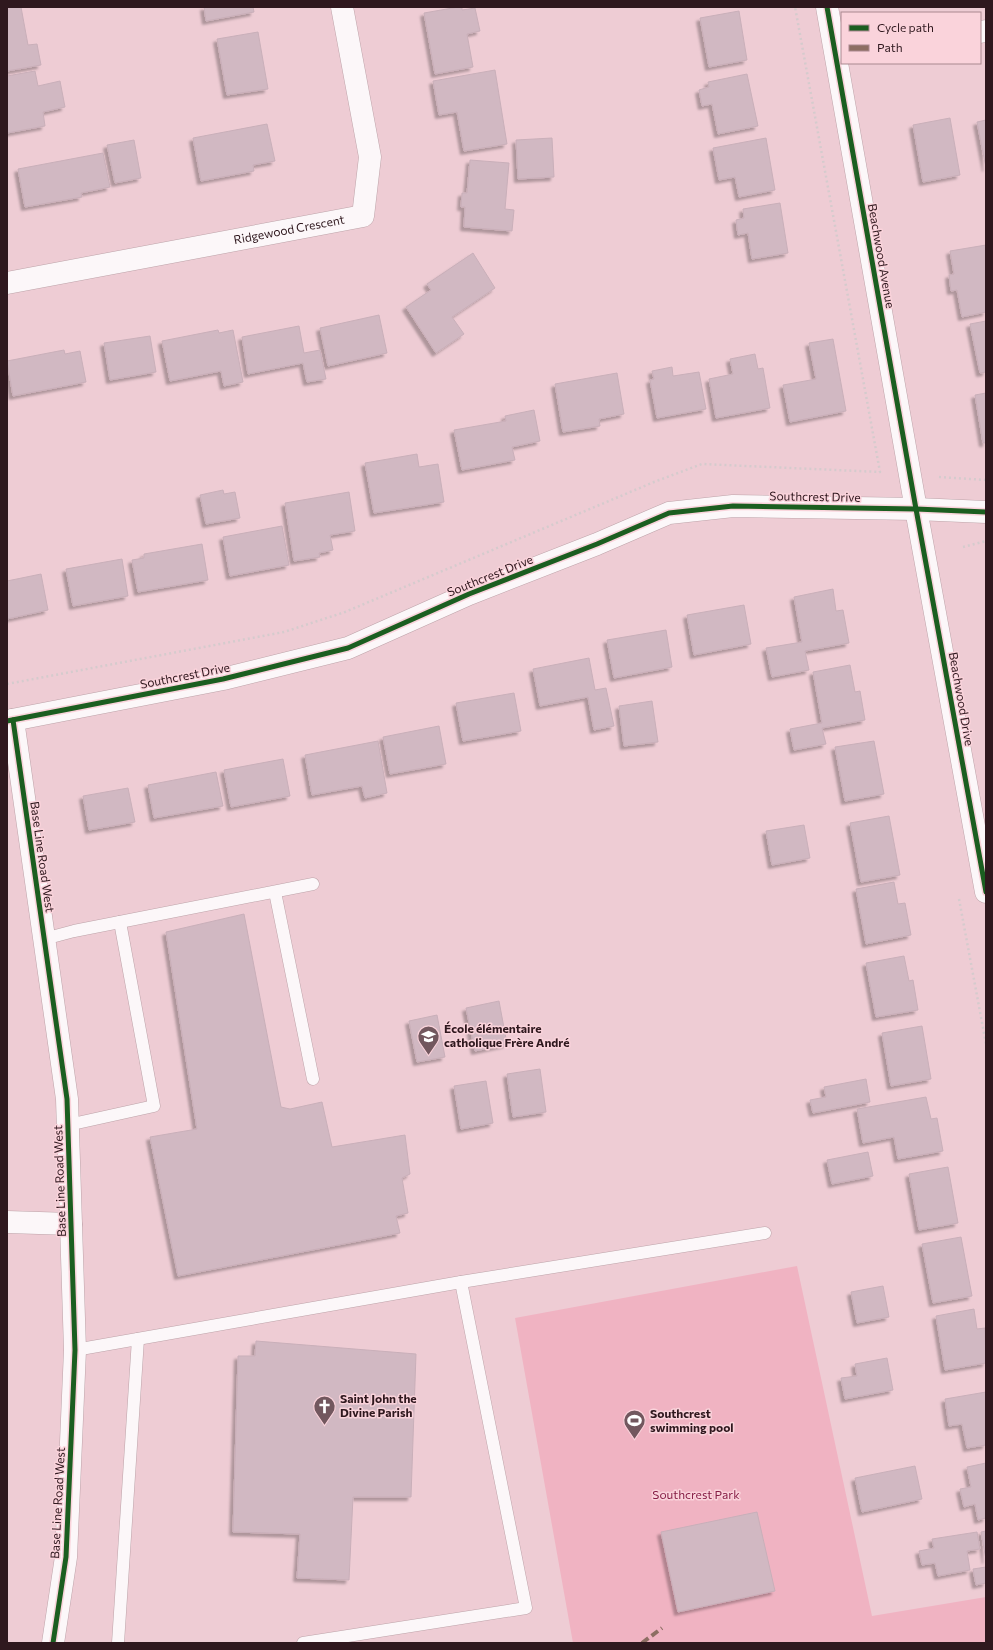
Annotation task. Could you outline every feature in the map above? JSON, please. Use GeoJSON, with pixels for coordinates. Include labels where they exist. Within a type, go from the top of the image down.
{"type":"FeatureCollection","features":[{"type":"Feature","properties":{"kind":"street","name":"Ridgewood Crescent"},"geometry":{"type":"LineString","coordinates":[[7,283],[363,216],[370,157],[342,7]]}},
{"type":"Feature","properties":{"kind":"street","name":"Beachwood Avenue"},"geometry":{"type":"LineString","coordinates":[[827,7],[839,58],[916,508]]}},
{"type":"Feature","properties":{"kind":"street","name":"Southcrest Drive"},"geometry":{"type":"LineString","coordinates":[[10,721],[222,679],[348,648],[469,594],[597,544],[669,513],[733,506],[916,508],[986,512]]}},
{"type":"Feature","properties":{"kind":"street","name":"Beachwood Drive"},"geometry":{"type":"LineString","coordinates":[[916,508],[986,892]]}},
{"type":"Feature","properties":{"kind":"street","name":"Base Line Road West"},"geometry":{"type":"LineString","coordinates":[[10,721],[67,1099],[75,1350],[66,1556],[53,1643]]}},
{"type":"Feature","properties":{"kind":"street"},"geometry":{"type":"LineString","coordinates":[[7,1222],[71,1224]]}},
{"type":"Feature","properties":{"kind":"lane"},"geometry":{"type":"LineString","coordinates":[[44,939],[74,931],[312,884]]}},
{"type":"Feature","properties":{"kind":"lane"},"geometry":{"type":"LineString","coordinates":[[275,892],[313,1079]]}},
{"type":"Feature","properties":{"kind":"lane"},"geometry":{"type":"LineString","coordinates":[[68,1125],[154,1106],[120,922]]}},
{"type":"Feature","properties":{"kind":"lane"},"geometry":{"type":"LineString","coordinates":[[75,1350],[461,1282],[765,1233]]}},
{"type":"Feature","properties":{"kind":"lane"},"geometry":{"type":"LineString","coordinates":[[303,1643],[526,1608],[461,1282]]}},
{"type":"Feature","properties":{"kind":"lane"},"geometry":{"type":"LineString","coordinates":[[118,1643],[138,1339]]}},
{"type":"Feature","properties":{"kind":"path"},"geometry":{"type":"LineString","coordinates":[[7,684],[284,632],[344,612],[654,482],[702,464],[880,472],[795,7]]}},
{"type":"Feature","properties":{"kind":"path"},"geometry":{"type":"LineString","coordinates":[[939,477],[986,480]]}},
{"type":"Feature","properties":{"kind":"path"},"geometry":{"type":"LineString","coordinates":[[963,547],[986,541]]}},
{"type":"Feature","properties":{"kind":"green space","name":"Southcrest Park"},"geometry":{"type":"Polygon","coordinates":[[[797,1266],[872,1616],[986,1597],[986,1643],[573,1643],[515,1318],[797,1266]]]}},
{"type":"Feature","properties":{"kind":"building"},"geometry":{"type":"Polygon","coordinates":[[[7,7],[21,7],[28,45],[37,44],[41,65],[7,71],[7,7]]]}},
{"type":"Feature","properties":{"kind":"building"},"geometry":{"type":"Polygon","coordinates":[[[204,7],[253,7],[254,12],[206,21],[204,7]]]}},
{"type":"Feature","properties":{"kind":"building"},"geometry":{"type":"Polygon","coordinates":[[[462,7],[462,10],[475,8],[480,31],[467,34],[473,67],[435,74],[424,13],[462,7]]]}},
{"type":"Feature","properties":{"kind":"building"},"geometry":{"type":"Polygon","coordinates":[[[739,11],[747,60],[709,67],[700,18],[739,11]]]}},
{"type":"Feature","properties":{"kind":"building"},"geometry":{"type":"Polygon","coordinates":[[[258,32],[268,89],[227,95],[217,39],[258,32]]]}},
{"type":"Feature","properties":{"kind":"building"},"geometry":{"type":"Polygon","coordinates":[[[495,70],[507,144],[464,151],[457,112],[439,115],[433,81],[495,70]]]}},
{"type":"Feature","properties":{"kind":"building"},"geometry":{"type":"Polygon","coordinates":[[[35,71],[38,86],[60,81],[65,107],[43,112],[45,126],[7,133],[7,76],[35,71]]]}},
{"type":"Feature","properties":{"kind":"building"},"geometry":{"type":"Polygon","coordinates":[[[747,74],[758,126],[718,134],[712,104],[702,106],[699,90],[709,87],[708,82],[747,74]]]}},
{"type":"Feature","properties":{"kind":"building"},"geometry":{"type":"Polygon","coordinates":[[[950,118],[960,175],[923,182],[913,125],[950,118]]]}},
{"type":"Feature","properties":{"kind":"building"},"geometry":{"type":"Polygon","coordinates":[[[986,120],[986,168],[977,122],[986,120]]]}},
{"type":"Feature","properties":{"kind":"building"},"geometry":{"type":"Polygon","coordinates":[[[267,124],[275,161],[253,165],[254,171],[201,181],[193,138],[267,124]]]}},
{"type":"Feature","properties":{"kind":"building"},"geometry":{"type":"Polygon","coordinates":[[[552,138],[554,177],[518,179],[516,140],[552,138]]]}},
{"type":"Feature","properties":{"kind":"building"},"geometry":{"type":"Polygon","coordinates":[[[766,138],[775,190],[739,197],[735,177],[719,180],[713,148],[766,138]]]}},
{"type":"Feature","properties":{"kind":"building"},"geometry":{"type":"Polygon","coordinates":[[[134,140],[141,178],[115,183],[107,145],[134,140]]]}},
{"type":"Feature","properties":{"kind":"building"},"geometry":{"type":"Polygon","coordinates":[[[103,153],[110,187],[81,193],[82,197],[25,207],[18,169],[103,153]]]}},
{"type":"Feature","properties":{"kind":"building"},"geometry":{"type":"Polygon","coordinates":[[[470,160],[509,163],[505,209],[514,210],[512,231],[464,227],[465,207],[461,207],[462,193],[467,193],[470,160]]]}},
{"type":"Feature","properties":{"kind":"building"},"geometry":{"type":"Polygon","coordinates":[[[780,203],[788,253],[752,259],[748,233],[738,235],[736,220],[744,218],[743,209],[780,203]]]}},
{"type":"Feature","properties":{"kind":"building"},"geometry":{"type":"Polygon","coordinates":[[[986,245],[986,312],[962,317],[957,290],[951,291],[949,275],[954,274],[950,251],[986,245]]]}},
{"type":"Feature","properties":{"kind":"building"},"geometry":{"type":"Polygon","coordinates":[[[473,253],[495,288],[452,317],[464,334],[436,353],[406,307],[431,290],[427,284],[473,253]]]}},
{"type":"Feature","properties":{"kind":"building"},"geometry":{"type":"Polygon","coordinates":[[[379,315],[387,353],[328,366],[320,328],[379,315]]]}},
{"type":"Feature","properties":{"kind":"building"},"geometry":{"type":"Polygon","coordinates":[[[986,321],[986,372],[980,373],[970,324],[986,321]]]}},
{"type":"Feature","properties":{"kind":"building"},"geometry":{"type":"Polygon","coordinates":[[[299,326],[304,353],[320,350],[326,379],[307,382],[303,363],[248,374],[242,337],[299,326]]]}},
{"type":"Feature","properties":{"kind":"building"},"geometry":{"type":"Polygon","coordinates":[[[218,330],[219,333],[233,330],[243,382],[224,386],[221,371],[170,381],[162,341],[218,330]]]}},
{"type":"Feature","properties":{"kind":"building"},"geometry":{"type":"Polygon","coordinates":[[[150,336],[156,372],[110,380],[104,343],[150,336]]]}},
{"type":"Feature","properties":{"kind":"building"},"geometry":{"type":"Polygon","coordinates":[[[833,339],[846,411],[790,422],[783,385],[816,379],[809,343],[833,339]]]}},
{"type":"Feature","properties":{"kind":"building"},"geometry":{"type":"Polygon","coordinates":[[[64,350],[65,354],[80,351],[86,382],[13,396],[7,361],[64,350]]]}},
{"type":"Feature","properties":{"kind":"building"},"geometry":{"type":"Polygon","coordinates":[[[755,354],[758,369],[763,368],[770,408],[716,418],[709,379],[733,374],[730,359],[755,354]]]}},
{"type":"Feature","properties":{"kind":"building"},"geometry":{"type":"Polygon","coordinates":[[[672,367],[673,376],[699,372],[706,409],[657,418],[650,380],[654,379],[652,371],[672,367]]]}},
{"type":"Feature","properties":{"kind":"building"},"geometry":{"type":"Polygon","coordinates":[[[617,373],[624,414],[599,419],[600,426],[563,432],[555,384],[617,373]]]}},
{"type":"Feature","properties":{"kind":"building"},"geometry":{"type":"Polygon","coordinates":[[[986,393],[986,443],[983,443],[975,395],[986,393]]]}},
{"type":"Feature","properties":{"kind":"building"},"geometry":{"type":"Polygon","coordinates":[[[534,410],[540,441],[512,447],[515,460],[462,470],[454,430],[506,421],[505,416],[534,410]]]}},
{"type":"Feature","properties":{"kind":"building"},"geometry":{"type":"Polygon","coordinates":[[[417,454],[419,467],[438,464],[444,502],[374,513],[365,463],[417,454]]]}},
{"type":"Feature","properties":{"kind":"building"},"geometry":{"type":"Polygon","coordinates":[[[223,490],[224,494],[235,492],[240,518],[206,524],[200,495],[223,490]]]}},
{"type":"Feature","properties":{"kind":"building"},"geometry":{"type":"Polygon","coordinates":[[[349,492],[355,531],[330,535],[333,550],[319,553],[320,557],[294,561],[285,503],[349,492]]]}},
{"type":"Feature","properties":{"kind":"building"},"geometry":{"type":"Polygon","coordinates":[[[282,526],[289,565],[230,576],[223,537],[282,526]]]}},
{"type":"Feature","properties":{"kind":"building"},"geometry":{"type":"Polygon","coordinates":[[[202,544],[208,580],[138,592],[132,560],[144,558],[144,554],[202,544]]]}},
{"type":"Feature","properties":{"kind":"building"},"geometry":{"type":"Polygon","coordinates":[[[122,559],[128,596],[73,606],[66,569],[122,559]]]}},
{"type":"Feature","properties":{"kind":"building"},"geometry":{"type":"Polygon","coordinates":[[[41,574],[48,610],[7,619],[7,581],[41,574]]]}},
{"type":"Feature","properties":{"kind":"building"},"geometry":{"type":"Polygon","coordinates":[[[833,589],[836,611],[843,610],[849,643],[805,651],[809,670],[772,677],[766,648],[802,642],[794,597],[833,589]]]}},
{"type":"Feature","properties":{"kind":"building"},"geometry":{"type":"Polygon","coordinates":[[[744,605],[751,644],[694,655],[687,615],[744,605]]]}},
{"type":"Feature","properties":{"kind":"building"},"geometry":{"type":"Polygon","coordinates":[[[666,630],[672,667],[614,678],[607,640],[666,630]]]}},
{"type":"Feature","properties":{"kind":"building"},"geometry":{"type":"Polygon","coordinates":[[[589,658],[595,690],[606,688],[614,726],[594,730],[588,697],[540,706],[533,669],[589,658]]]}},
{"type":"Feature","properties":{"kind":"building"},"geometry":{"type":"Polygon","coordinates":[[[850,665],[855,692],[860,691],[865,720],[822,728],[826,744],[794,750],[790,729],[822,723],[813,672],[850,665]]]}},
{"type":"Feature","properties":{"kind":"building"},"geometry":{"type":"Polygon","coordinates":[[[514,693],[521,731],[463,741],[456,703],[514,693]]]}},
{"type":"Feature","properties":{"kind":"building"},"geometry":{"type":"Polygon","coordinates":[[[652,701],[658,742],[624,746],[619,706],[652,701]]]}},
{"type":"Feature","properties":{"kind":"building"},"geometry":{"type":"Polygon","coordinates":[[[439,726],[446,764],[390,774],[383,737],[439,726]]]}},
{"type":"Feature","properties":{"kind":"building"},"geometry":{"type":"Polygon","coordinates":[[[378,741],[387,793],[365,798],[362,786],[312,795],[305,755],[378,741]]]}},
{"type":"Feature","properties":{"kind":"building"},"geometry":{"type":"Polygon","coordinates":[[[874,741],[884,794],[845,801],[835,747],[874,741]]]}},
{"type":"Feature","properties":{"kind":"building"},"geometry":{"type":"Polygon","coordinates":[[[283,759],[290,796],[231,807],[224,770],[283,759]]]}},
{"type":"Feature","properties":{"kind":"building"},"geometry":{"type":"Polygon","coordinates":[[[216,772],[223,806],[154,818],[148,785],[216,772]]]}},
{"type":"Feature","properties":{"kind":"building"},"geometry":{"type":"Polygon","coordinates":[[[128,788],[135,822],[89,830],[83,796],[128,788]]]}},
{"type":"Feature","properties":{"kind":"building"},"geometry":{"type":"Polygon","coordinates":[[[889,816],[900,875],[861,882],[850,823],[889,816]]]}},
{"type":"Feature","properties":{"kind":"building"},"geometry":{"type":"Polygon","coordinates":[[[804,825],[810,858],[772,865],[766,831],[804,825]]]}},
{"type":"Feature","properties":{"kind":"building"},"geometry":{"type":"Polygon","coordinates":[[[894,882],[898,904],[905,903],[911,935],[866,944],[856,889],[894,882]]]}},
{"type":"Feature","properties":{"kind":"building"},"geometry":{"type":"Polygon","coordinates":[[[244,914],[281,1107],[290,1109],[322,1102],[332,1147],[405,1135],[410,1174],[402,1178],[408,1213],[396,1216],[400,1233],[178,1276],[150,1137],[197,1129],[166,932],[244,914]]]}},
{"type":"Feature","properties":{"kind":"building"},"geometry":{"type":"Polygon","coordinates":[[[904,956],[909,981],[913,980],[918,1010],[876,1017],[866,963],[904,956]]]}},
{"type":"Feature","properties":{"kind":"building"},"geometry":{"type":"Polygon","coordinates":[[[499,1001],[507,1044],[475,1051],[466,1008],[499,1001]]]}},
{"type":"Feature","properties":{"kind":"building"},"geometry":{"type":"Polygon","coordinates":[[[437,1015],[445,1057],[417,1062],[409,1021],[437,1015]]]}},
{"type":"Feature","properties":{"kind":"building"},"geometry":{"type":"Polygon","coordinates":[[[922,1026],[931,1079],[891,1086],[882,1033],[922,1026]]]}},
{"type":"Feature","properties":{"kind":"building"},"geometry":{"type":"Polygon","coordinates":[[[540,1069],[546,1112],[513,1117],[507,1074],[540,1069]]]}},
{"type":"Feature","properties":{"kind":"building"},"geometry":{"type":"Polygon","coordinates":[[[866,1079],[870,1102],[813,1113],[810,1100],[826,1097],[824,1087],[866,1079]]]}},
{"type":"Feature","properties":{"kind":"building"},"geometry":{"type":"Polygon","coordinates":[[[486,1081],[493,1123],[461,1129],[454,1086],[486,1081]]]}},
{"type":"Feature","properties":{"kind":"building"},"geometry":{"type":"Polygon","coordinates":[[[926,1097],[931,1119],[937,1118],[943,1151],[898,1159],[894,1137],[863,1143],[857,1109],[926,1097]]]}},
{"type":"Feature","properties":{"kind":"building"},"geometry":{"type":"Polygon","coordinates":[[[868,1152],[873,1176],[832,1184],[827,1160],[868,1152]]]}},
{"type":"Feature","properties":{"kind":"building"},"geometry":{"type":"Polygon","coordinates":[[[948,1167],[958,1223],[919,1230],[909,1174],[948,1167]]]}},
{"type":"Feature","properties":{"kind":"building"},"geometry":{"type":"Polygon","coordinates":[[[961,1237],[972,1296],[933,1303],[922,1244],[961,1237]]]}},
{"type":"Feature","properties":{"kind":"building"},"geometry":{"type":"Polygon","coordinates":[[[883,1286],[889,1317],[857,1323],[851,1292],[883,1286]]]}},
{"type":"Feature","properties":{"kind":"building"},"geometry":{"type":"Polygon","coordinates":[[[974,1309],[977,1329],[985,1328],[986,1363],[945,1370],[936,1316],[974,1309]]]}},
{"type":"Feature","properties":{"kind":"building","name":"Saint John the Divine Parish"},"geometry":{"type":"Polygon","coordinates":[[[256,1341],[416,1354],[411,1497],[353,1497],[349,1580],[297,1578],[300,1534],[233,1532],[238,1356],[255,1356],[256,1341]]]}},
{"type":"Feature","properties":{"kind":"building"},"geometry":{"type":"Polygon","coordinates":[[[887,1358],[893,1390],[845,1399],[841,1378],[857,1376],[855,1364],[887,1358]]]}},
{"type":"Feature","properties":{"kind":"building"},"geometry":{"type":"Polygon","coordinates":[[[986,1392],[986,1445],[967,1448],[962,1424],[949,1426],[945,1399],[986,1392]]]}},
{"type":"Feature","properties":{"kind":"building"},"geometry":{"type":"Polygon","coordinates":[[[986,1463],[986,1518],[978,1520],[975,1504],[964,1507],[960,1489],[971,1487],[967,1467],[986,1463]]]}},
{"type":"Feature","properties":{"kind":"building"},"geometry":{"type":"Polygon","coordinates":[[[915,1466],[922,1499],[862,1512],[855,1478],[915,1466]]]}},
{"type":"Feature","properties":{"kind":"building"},"geometry":{"type":"Polygon","coordinates":[[[757,1512],[775,1591],[678,1612],[661,1532],[757,1512]]]}},
{"type":"Feature","properties":{"kind":"building"},"geometry":{"type":"Polygon","coordinates":[[[986,1531],[986,1560],[981,1532],[986,1531]]]}},
{"type":"Feature","properties":{"kind":"building"},"geometry":{"type":"Polygon","coordinates":[[[977,1532],[980,1549],[967,1551],[970,1570],[938,1576],[935,1563],[922,1565],[919,1551],[934,1548],[932,1539],[977,1532]]]}},
{"type":"Feature","properties":{"kind":"building"},"geometry":{"type":"Polygon","coordinates":[[[986,1567],[986,1583],[976,1585],[973,1569],[986,1567]]]}},
{"type":"Feature","properties":{"kind":"marked path"},"geometry":{"type":"LineString","coordinates":[[642,1643],[662,1628]]}},
{"type":"Feature","properties":{"kind":"cycle path"},"geometry":{"type":"LineString","coordinates":[[827,7],[986,892]]}},
{"type":"Feature","properties":{"kind":"cycle path"},"geometry":{"type":"LineString","coordinates":[[7,721],[223,679],[348,648],[469,594],[597,544],[669,513],[733,506],[916,509],[986,512]]}},
{"type":"Feature","properties":{"kind":"cycle path"},"geometry":{"type":"LineString","coordinates":[[13,720],[67,1099],[75,1350],[66,1557],[53,1643]]}},
{"type":"Feature","properties":{"kind":"place","name":"École élémentaire catholique Frère André"},"geometry":{"type":"Point","coordinates":[428,1056]}},
{"type":"Feature","properties":{"kind":"place","name":"Saint John the Divine Parish"},"geometry":{"type":"Point","coordinates":[325,1426]}},
{"type":"Feature","properties":{"kind":"place","name":"Southcrest swimming pool"},"geometry":{"type":"Point","coordinates":[635,1440]}}]}
